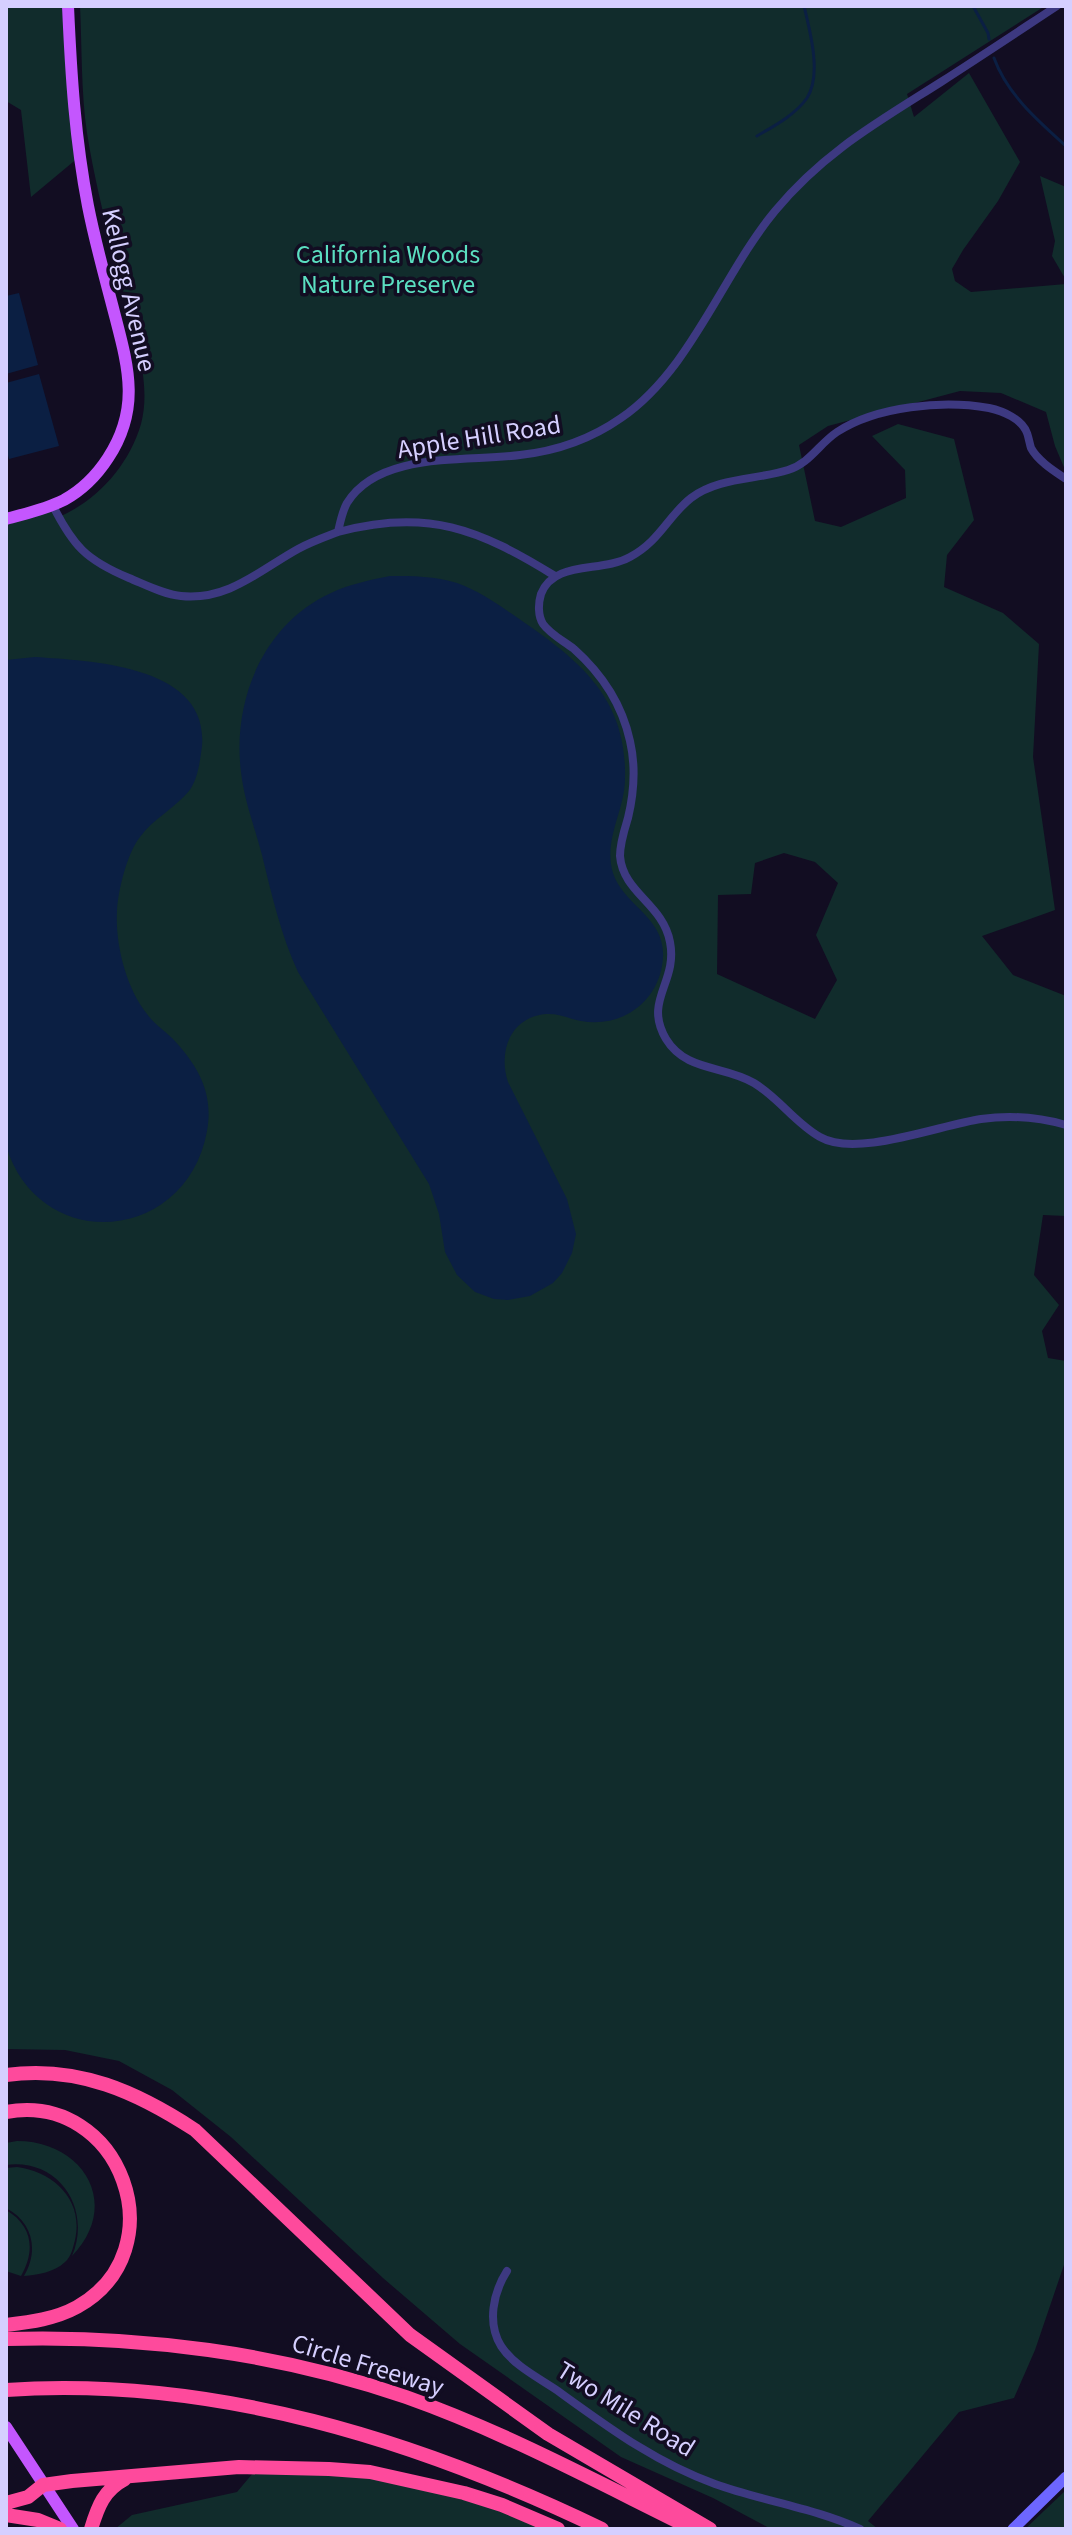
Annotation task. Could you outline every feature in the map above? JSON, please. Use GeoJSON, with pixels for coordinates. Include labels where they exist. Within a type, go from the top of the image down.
{"type":"FeatureCollection","features":[{"type":"Feature","properties":{"kind":"highway"},"geometry":{"type":"LineString","coordinates":[[6,2075],[40,2073],[82,2078],[125,2090],[195,2130],[410,2335],[548,2434],[710,2529]]}},
{"type":"Feature","properties":{"kind":"highway"},"geometry":{"type":"LineString","coordinates":[[6,2112],[28,2110],[54,2114],[87,2130],[112,2156],[125,2181],[130,2204],[126,2247],[116,2269],[90,2299],[63,2314],[6,2325]]}},
{"type":"Feature","properties":{"kind":"highway","name":"Circle Freeway"},"geometry":{"type":"LineString","coordinates":[[6,2339],[154,2344],[214,2352],[339,2377],[406,2397],[521,2444],[693,2529]]}},
{"type":"Feature","properties":{"kind":"highway"},"geometry":{"type":"LineString","coordinates":[[6,2390],[175,2395],[318,2421],[365,2434],[507,2485],[602,2529]]}},
{"type":"Feature","properties":{"kind":"highway"},"geometry":{"type":"LineString","coordinates":[[6,2503],[28,2497],[43,2485],[130,2476],[239,2467],[370,2472],[464,2493],[558,2529]]}},
{"type":"Feature","properties":{"kind":"highway"},"geometry":{"type":"LineString","coordinates":[[91,2529],[103,2497],[112,2486],[130,2476]]}},
{"type":"Feature","properties":{"kind":"highway"},"geometry":{"type":"LineString","coordinates":[[6,2515],[38,2520],[60,2529]]}},
{"type":"Feature","properties":{"kind":"main road","name":"Kellogg Avenue"},"geometry":{"type":"LineString","coordinates":[[6,519],[52,504],[76,492],[91,479],[113,450],[126,420],[128,368],[88,209],[79,157],[68,6]]}},
{"type":"Feature","properties":{"kind":"main road"},"geometry":{"type":"LineString","coordinates":[[6,2427],[73,2529]]}},
{"type":"Feature","properties":{"kind":"street","name":"Apple Hill Road"},"geometry":{"type":"LineString","coordinates":[[338,532],[347,504],[379,474],[406,465],[552,450],[592,435],[630,412],[661,382],[749,246],[774,212],[815,168],[879,119],[1057,6]]}},
{"type":"Feature","properties":{"kind":"street"},"geometry":{"type":"LineString","coordinates":[[1066,479],[1037,456],[1024,426],[999,411],[957,406],[898,409],[866,418],[838,431],[809,459],[790,469],[704,490],[682,506],[660,535],[624,560],[555,576],[541,596],[541,619],[604,682],[622,716],[629,738],[634,780],[621,839],[621,865],[635,890],[659,914],[670,937],[669,976],[656,1009],[660,1027],[673,1049],[690,1062],[723,1070],[755,1083],[801,1123],[830,1142],[874,1142],[955,1123],[995,1118],[1030,1118],[1066,1125]]}},
{"type":"Feature","properties":{"kind":"street"},"geometry":{"type":"LineString","coordinates":[[52,504],[75,544],[97,564],[165,593],[180,596],[230,589],[252,579],[296,550],[338,532],[394,522],[440,524],[484,536],[555,576]]}},
{"type":"Feature","properties":{"kind":"street","name":"Two Mile Road"},"geometry":{"type":"LineString","coordinates":[[507,2271],[499,2282],[492,2312],[494,2326],[503,2348],[522,2366],[636,2446],[688,2473],[860,2529]]}},
{"type":"Feature","properties":{"kind":"street"},"geometry":{"type":"LineString","coordinates":[[1013,2529],[1066,2477]]}},
{"type":"Feature","properties":{"kind":"green space"},"geometry":{"type":"Polygon","coordinates":[[[6,6],[68,6],[79,157],[31,197],[21,110],[6,101],[6,6]]]}},
{"type":"Feature","properties":{"kind":"green space","name":"California Woods Nature Preserve"},"geometry":{"type":"Polygon","coordinates":[[[80,6],[1045,6],[907,94],[914,117],[969,73],[1020,162],[952,269],[955,281],[971,292],[1066,284],[1066,472],[1046,412],[1001,393],[960,391],[828,426],[799,445],[815,521],[841,527],[906,498],[905,470],[872,436],[898,424],[954,439],[974,520],[947,555],[944,587],[1003,613],[1039,644],[1033,757],[1055,910],[982,936],[1013,975],[1066,996],[1066,1216],[1043,1215],[1034,1275],[1059,1305],[1042,1331],[1048,1358],[1066,1361],[1066,2259],[1035,2350],[1014,2398],[959,2412],[868,2521],[878,2529],[771,2529],[713,2498],[621,2457],[460,2344],[383,2278],[231,2137],[172,2090],[119,2061],[65,2050],[6,2049],[6,519],[52,504],[59,517],[87,501],[110,480],[129,453],[141,424],[144,407],[143,371],[106,227],[87,133],[80,6]],[[784,853],[755,863],[751,894],[718,895],[717,974],[815,1019],[837,980],[816,935],[838,883],[815,862],[784,853]]]}},
{"type":"Feature","properties":{"kind":"green space"},"geometry":{"type":"Polygon","coordinates":[[[1040,176],[1066,187],[1066,280],[1052,256],[1055,241],[1040,176]]]}},
{"type":"Feature","properties":{"kind":"green space"},"geometry":{"type":"Polygon","coordinates":[[[6,2143],[40,2144],[60,2152],[77,2164],[88,2179],[94,2197],[94,2216],[87,2236],[72,2256],[78,2221],[74,2205],[55,2178],[25,2165],[6,2165],[6,2143]]]}},
{"type":"Feature","properties":{"kind":"green space"},"geometry":{"type":"Polygon","coordinates":[[[17,2167],[54,2182],[63,2190],[75,2212],[77,2226],[69,2258],[56,2268],[40,2274],[24,2276],[31,2257],[31,2238],[22,2221],[6,2208],[6,2168],[17,2167]]]}},
{"type":"Feature","properties":{"kind":"green space"},"geometry":{"type":"Polygon","coordinates":[[[6,2210],[21,2223],[29,2239],[29,2257],[21,2276],[6,2271],[6,2210]]]}},
{"type":"Feature","properties":{"kind":"green space"},"geometry":{"type":"Polygon","coordinates":[[[258,2467],[417,2482],[558,2529],[115,2529],[132,2515],[237,2492],[258,2467]]]}},
{"type":"Feature","properties":{"kind":"green space"},"geometry":{"type":"Polygon","coordinates":[[[1066,2490],[1066,2529],[1025,2529],[1066,2490]]]}},
{"type":"Feature","properties":{"kind":"water"},"geometry":{"type":"Polygon","coordinates":[[[19,293],[38,365],[6,374],[6,296],[19,293]]]}},
{"type":"Feature","properties":{"kind":"water"},"geometry":{"type":"Polygon","coordinates":[[[39,374],[59,446],[9,459],[6,448],[6,383],[39,374]]]}},
{"type":"Feature","properties":{"kind":"water"},"geometry":{"type":"Polygon","coordinates":[[[390,576],[440,579],[475,591],[546,638],[583,669],[598,687],[610,706],[624,751],[624,790],[611,848],[613,873],[627,896],[653,925],[660,936],[663,950],[658,980],[652,992],[633,1011],[609,1021],[595,1022],[546,1014],[523,1022],[510,1038],[505,1059],[508,1082],[567,1199],[576,1234],[572,1253],[553,1283],[530,1296],[508,1300],[475,1292],[457,1275],[445,1252],[439,1214],[429,1184],[298,972],[277,915],[242,782],[239,745],[242,718],[257,668],[270,645],[287,624],[331,593],[390,576]]]}},
{"type":"Feature","properties":{"kind":"water"},"geometry":{"type":"Polygon","coordinates":[[[35,657],[86,661],[142,673],[167,683],[187,698],[199,719],[202,746],[195,781],[189,791],[135,844],[121,883],[117,924],[123,965],[133,992],[153,1021],[182,1049],[202,1081],[208,1104],[207,1131],[194,1168],[172,1196],[144,1214],[112,1222],[79,1219],[49,1206],[24,1182],[6,1146],[6,660],[35,657]]]}},
{"type":"Feature","properties":{"kind":"waterway"},"geometry":{"type":"LineString","coordinates":[[757,136],[797,110],[811,88],[813,53],[804,6]]}},
{"type":"Feature","properties":{"kind":"waterway"},"geometry":{"type":"LineString","coordinates":[[973,6],[989,39]]}},
{"type":"Feature","properties":{"kind":"waterway"},"geometry":{"type":"LineString","coordinates":[[994,58],[1015,95],[1066,146]]}}]}
